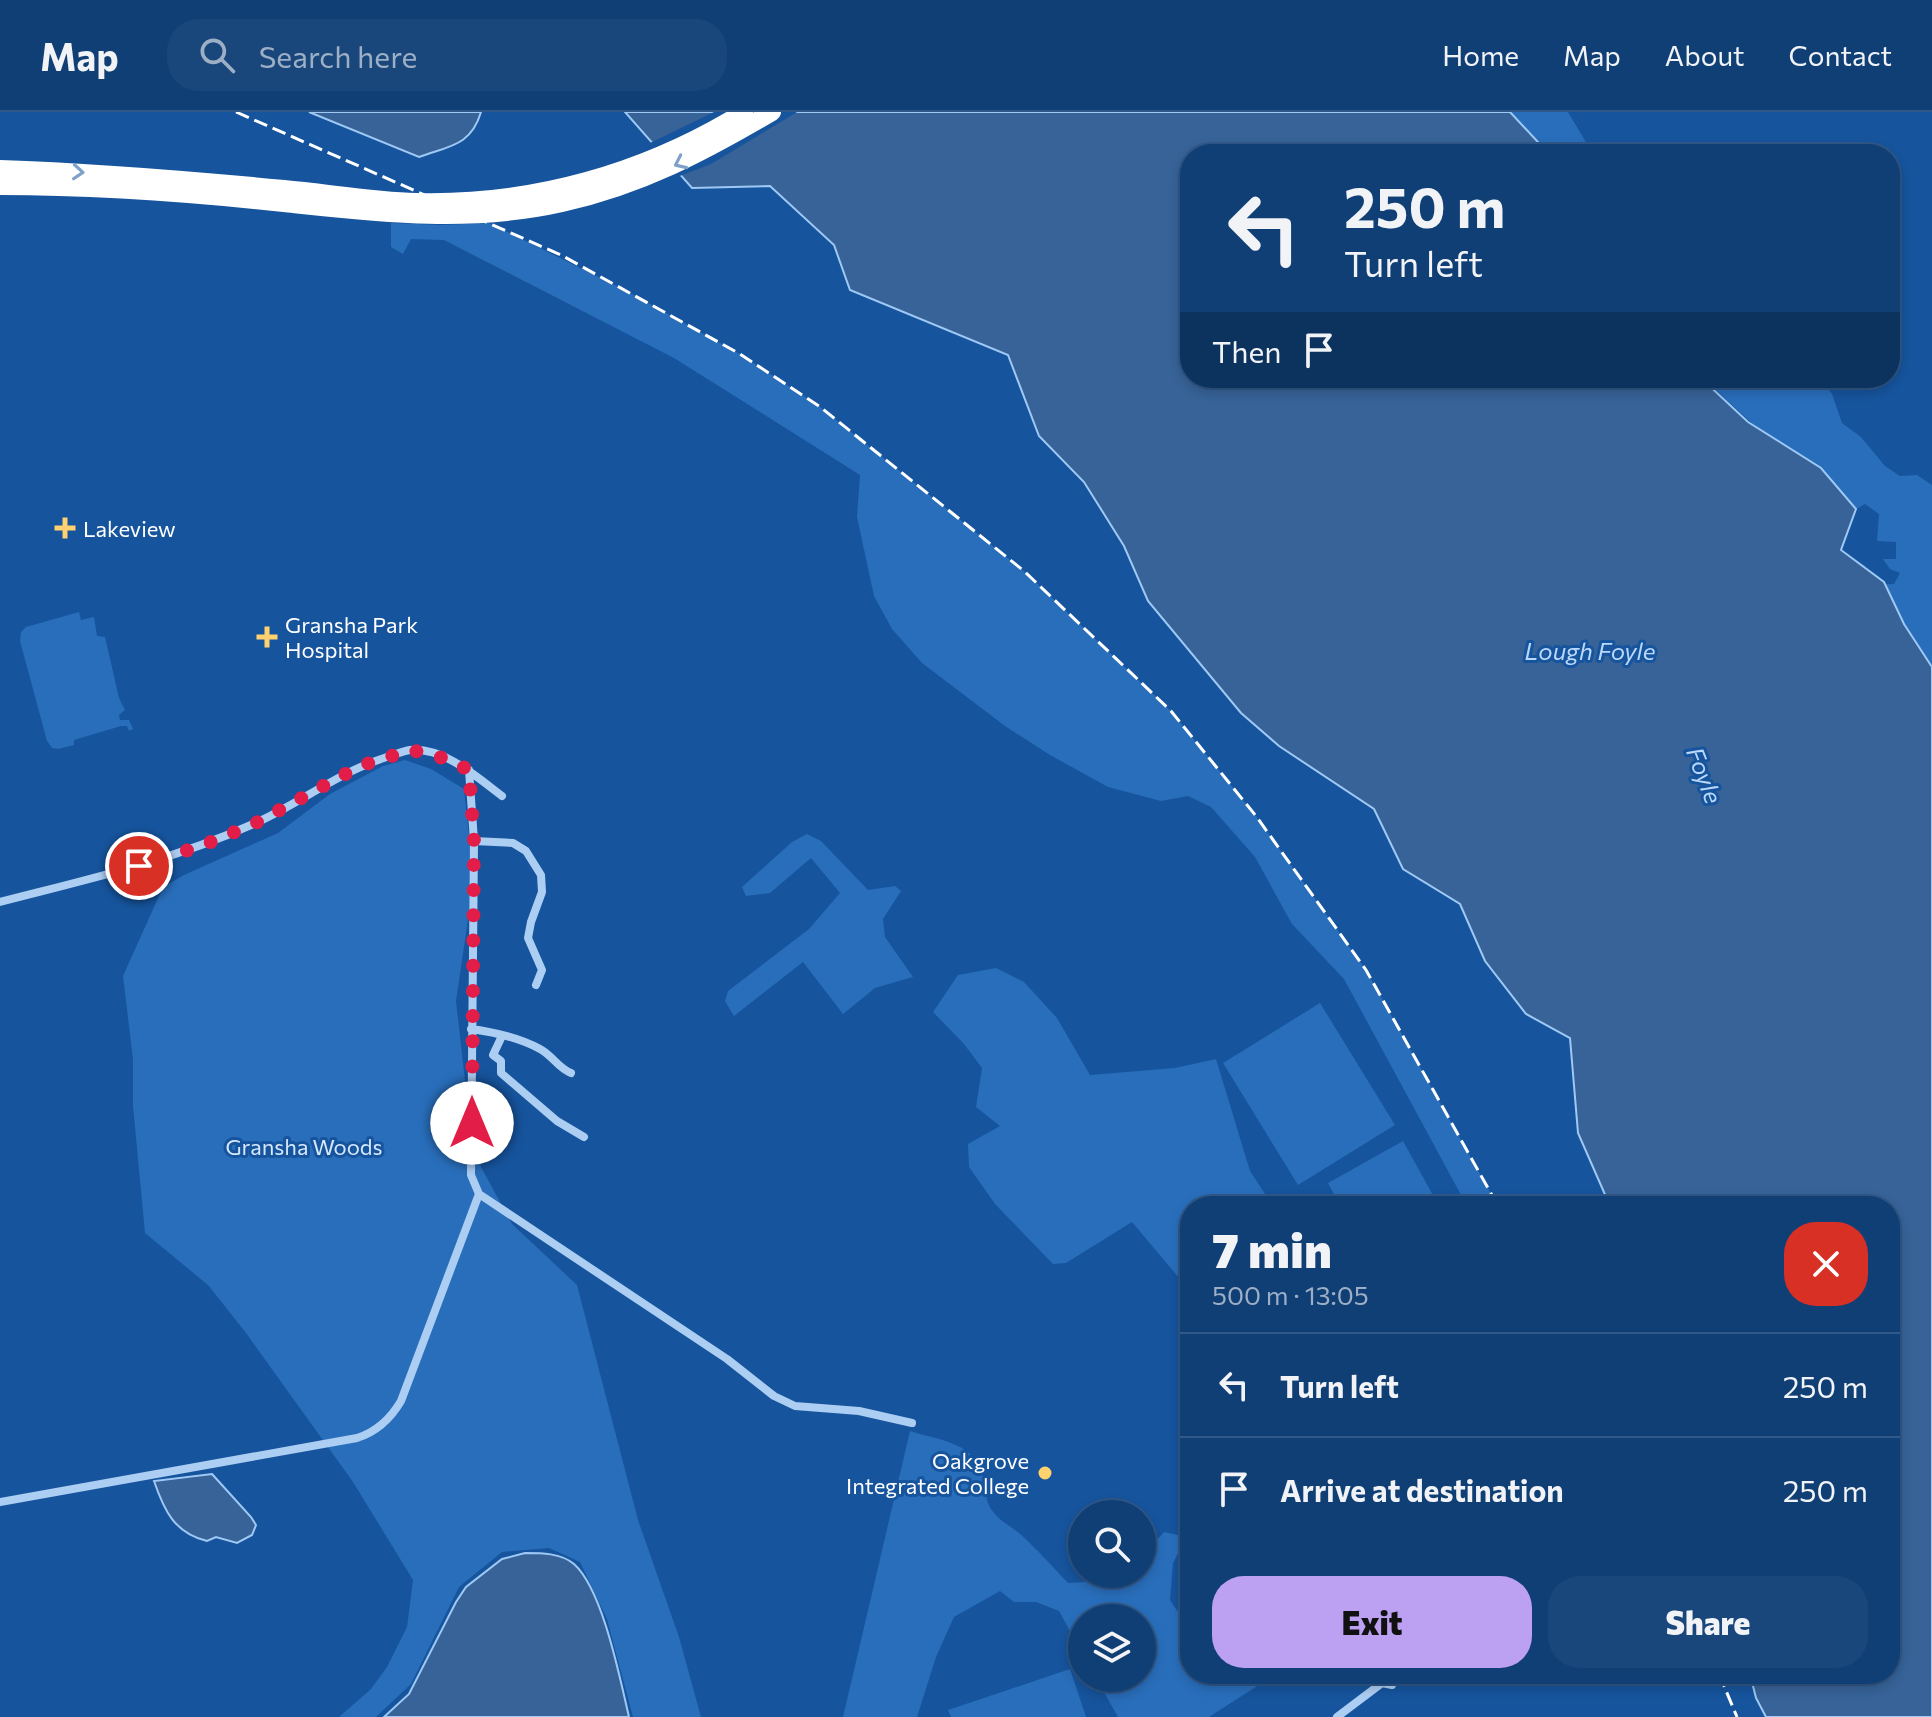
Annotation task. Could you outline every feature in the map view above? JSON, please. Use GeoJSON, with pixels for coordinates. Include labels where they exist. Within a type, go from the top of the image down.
{"type":"FeatureCollection","features":[{"type":"Feature","properties":{"kind":"highway"},"geometry":{"type":"LineString","coordinates":[[0,186],[415,202],[463,202],[524,196],[570,187],[625,170],[713,131],[744,112]]}},
{"type":"Feature","properties":{"kind":"highway"},"geometry":{"type":"LineString","coordinates":[[0,169],[69,171],[285,196],[397,216],[497,213],[561,204],[660,172],[705,152],[772,112]]}},
{"type":"Feature","properties":{"kind":"street"},"geometry":{"type":"LineString","coordinates":[[0,902],[161,860],[201,846],[254,824],[360,766],[411,750],[447,759],[469,770],[502,796]]}},
{"type":"Feature","properties":{"kind":"street"},"geometry":{"type":"LineString","coordinates":[[469,770],[474,841],[471,1175],[479,1194],[727,1359],[774,1396],[795,1406],[859,1411],[912,1423]]}},
{"type":"Feature","properties":{"kind":"street"},"geometry":{"type":"LineString","coordinates":[[474,841],[513,843],[526,851],[541,875],[542,892],[528,938],[542,970],[536,985]]}},
{"type":"Feature","properties":{"kind":"street"},"geometry":{"type":"LineString","coordinates":[[471,1029],[542,1050],[563,1070],[571,1073]]}},
{"type":"Feature","properties":{"kind":"street"},"geometry":{"type":"LineString","coordinates":[[502,1036],[493,1055],[501,1061],[501,1073],[557,1121],[584,1137]]}},
{"type":"Feature","properties":{"kind":"street"},"geometry":{"type":"LineString","coordinates":[[0,1502],[357,1438],[373,1431],[395,1412],[401,1401],[479,1194]]}},
{"type":"Feature","properties":{"kind":"street"},"geometry":{"type":"LineString","coordinates":[[1337,1717],[1382,1684]]}},
{"type":"Feature","properties":{"kind":"green space"},"geometry":{"type":"Polygon","coordinates":[[[1510,112],[1568,112],[1587,144],[1540,144],[1510,112]]]}},
{"type":"Feature","properties":{"kind":"green space"},"geometry":{"type":"Polygon","coordinates":[[[391,223],[489,223],[625,290],[740,354],[819,406],[1024,571],[1171,711],[1256,816],[1366,970],[1492,1196],[1462,1196],[1344,979],[1292,924],[1255,857],[1211,807],[1188,796],[1161,801],[1108,787],[1050,755],[1005,726],[922,663],[892,629],[874,596],[857,517],[860,475],[674,358],[444,240],[411,239],[403,254],[391,247],[391,223]]]}},
{"type":"Feature","properties":{"kind":"green space"},"geometry":{"type":"Polygon","coordinates":[[[1714,388],[1828,388],[1842,423],[1861,437],[1885,466],[1900,476],[1917,475],[1932,485],[1932,706],[1858,589],[1855,560],[1865,566],[1874,585],[1894,584],[1900,573],[1890,569],[1883,559],[1896,559],[1896,542],[1877,541],[1879,514],[1865,504],[1855,510],[1782,451],[1714,388]]]}},
{"type":"Feature","properties":{"kind":"green space"},"geometry":{"type":"Polygon","coordinates":[[[79,612],[81,620],[94,617],[97,636],[105,637],[119,698],[125,710],[119,715],[120,720],[129,720],[133,729],[129,731],[127,726],[121,726],[74,740],[74,745],[52,748],[47,741],[20,641],[21,632],[26,627],[79,612]]]}},
{"type":"Feature","properties":{"kind":"green space","name":"Gransha Woods"},"geometry":{"type":"Polygon","coordinates":[[[405,760],[431,769],[464,789],[470,845],[470,906],[456,1001],[468,1107],[481,1167],[512,1224],[577,1285],[638,1520],[679,1637],[701,1717],[633,1717],[607,1619],[580,1562],[549,1548],[502,1552],[459,1587],[411,1684],[376,1717],[339,1717],[371,1689],[387,1667],[407,1627],[413,1580],[353,1482],[246,1333],[208,1285],[145,1233],[133,1106],[133,1059],[123,976],[163,887],[278,833],[330,794],[383,766],[405,760]]]}},
{"type":"Feature","properties":{"kind":"green space"},"geometry":{"type":"Polygon","coordinates":[[[807,834],[821,841],[868,890],[895,886],[901,891],[883,919],[885,937],[913,977],[875,988],[843,1014],[803,962],[734,1016],[725,1001],[728,991],[809,929],[840,893],[811,858],[770,893],[746,896],[742,887],[792,842],[807,834]]]}},
{"type":"Feature","properties":{"kind":"green space"},"geometry":{"type":"Polygon","coordinates":[[[996,968],[1024,982],[1057,1018],[1090,1075],[1175,1068],[1216,1059],[1250,1171],[1266,1196],[1180,1196],[1180,1279],[1132,1222],[1066,1263],[1053,1264],[995,1204],[969,1167],[968,1144],[1000,1126],[976,1107],[982,1068],[933,1012],[958,975],[996,968]]]}},
{"type":"Feature","properties":{"kind":"green space"},"geometry":{"type":"Polygon","coordinates":[[[1320,1003],[1395,1125],[1298,1185],[1223,1063],[1320,1003]]]}},
{"type":"Feature","properties":{"kind":"green space"},"geometry":{"type":"Polygon","coordinates":[[[1403,1141],[1433,1196],[1335,1196],[1328,1183],[1403,1141]]]}},
{"type":"Feature","properties":{"kind":"green space"},"geometry":{"type":"Polygon","coordinates":[[[910,1431],[956,1445],[973,1457],[980,1467],[991,1509],[1032,1545],[1068,1583],[1068,1588],[1156,1588],[1156,1541],[1164,1532],[1180,1536],[1180,1550],[1173,1563],[1170,1600],[1180,1615],[1180,1684],[1260,1684],[1209,1717],[1118,1717],[1104,1692],[1156,1692],[1156,1604],[1068,1604],[1068,1627],[1059,1611],[1036,1602],[1014,1602],[1000,1591],[954,1617],[936,1657],[917,1717],[843,1717],[910,1431]]]}},
{"type":"Feature","properties":{"kind":"green space"},"geometry":{"type":"Polygon","coordinates":[[[1068,1670],[1068,1692],[1078,1692],[1086,1717],[951,1717],[948,1710],[1068,1670]]]}},
{"type":"Feature","properties":{"kind":"water"},"geometry":{"type":"Polygon","coordinates":[[[309,112],[481,112],[465,138],[419,157],[309,112]]]}},
{"type":"Feature","properties":{"kind":"water","name":"Lough Foyle"},"geometry":{"type":"Polygon","coordinates":[[[625,112],[1510,112],[1540,144],[1180,144],[1180,388],[1712,388],[1748,422],[1821,468],[1856,509],[1841,550],[1884,582],[1904,624],[1932,667],[1932,1717],[1766,1717],[1752,1684],[1900,1684],[1900,1196],[1606,1196],[1578,1133],[1570,1038],[1526,1014],[1485,961],[1460,904],[1403,869],[1374,809],[1279,746],[1241,713],[1148,601],[1124,546],[1084,482],[1039,436],[1008,355],[850,290],[834,245],[770,186],[692,188],[625,112]]]}},
{"type":"Feature","properties":{"kind":"water"},"geometry":{"type":"Polygon","coordinates":[[[212,1474],[256,1525],[252,1535],[237,1543],[216,1537],[207,1541],[186,1532],[166,1511],[154,1481],[212,1474]]]}},
{"type":"Feature","properties":{"kind":"water"},"geometry":{"type":"Polygon","coordinates":[[[525,1553],[563,1558],[574,1564],[584,1576],[602,1614],[629,1717],[384,1717],[409,1694],[466,1587],[502,1559],[525,1553]]]}},
{"type":"Feature","properties":{"kind":"pier"},"geometry":{"type":"Polygon","coordinates":[[[714,112],[797,112],[711,164],[677,177],[648,144],[714,112]]]}},
{"type":"Feature","properties":{"kind":"railway"},"geometry":{"type":"LineString","coordinates":[[236,112],[561,255],[740,354],[819,406],[1024,571],[1171,711],[1256,816],[1366,970],[1492,1196]]}},
{"type":"Feature","properties":{"kind":"railway"},"geometry":{"type":"LineString","coordinates":[[1723,1684],[1737,1717]]}},
{"type":"Feature","properties":{"kind":"place","name":"Lakeview"},"geometry":{"type":"Point","coordinates":[65,528]}},
{"type":"Feature","properties":{"kind":"place","name":"Gransha Park Hospital"},"geometry":{"type":"Point","coordinates":[267,637]}},
{"type":"Feature","properties":{"kind":"place","name":"Oakgrove Integrated College"},"geometry":{"type":"Point","coordinates":[1045,1473]}},
{"type":"Feature","properties":{"kind":"route"},"geometry":{"type":"LineString","coordinates":[[139,866],[201,846],[254,824],[360,766],[411,750],[447,759],[469,770],[474,841],[472,1123]]}},
{"type":"Feature","properties":{"kind":"water label","name":"Foyle"},"geometry":{"type":"Point","coordinates":[1705,775]}}]}
